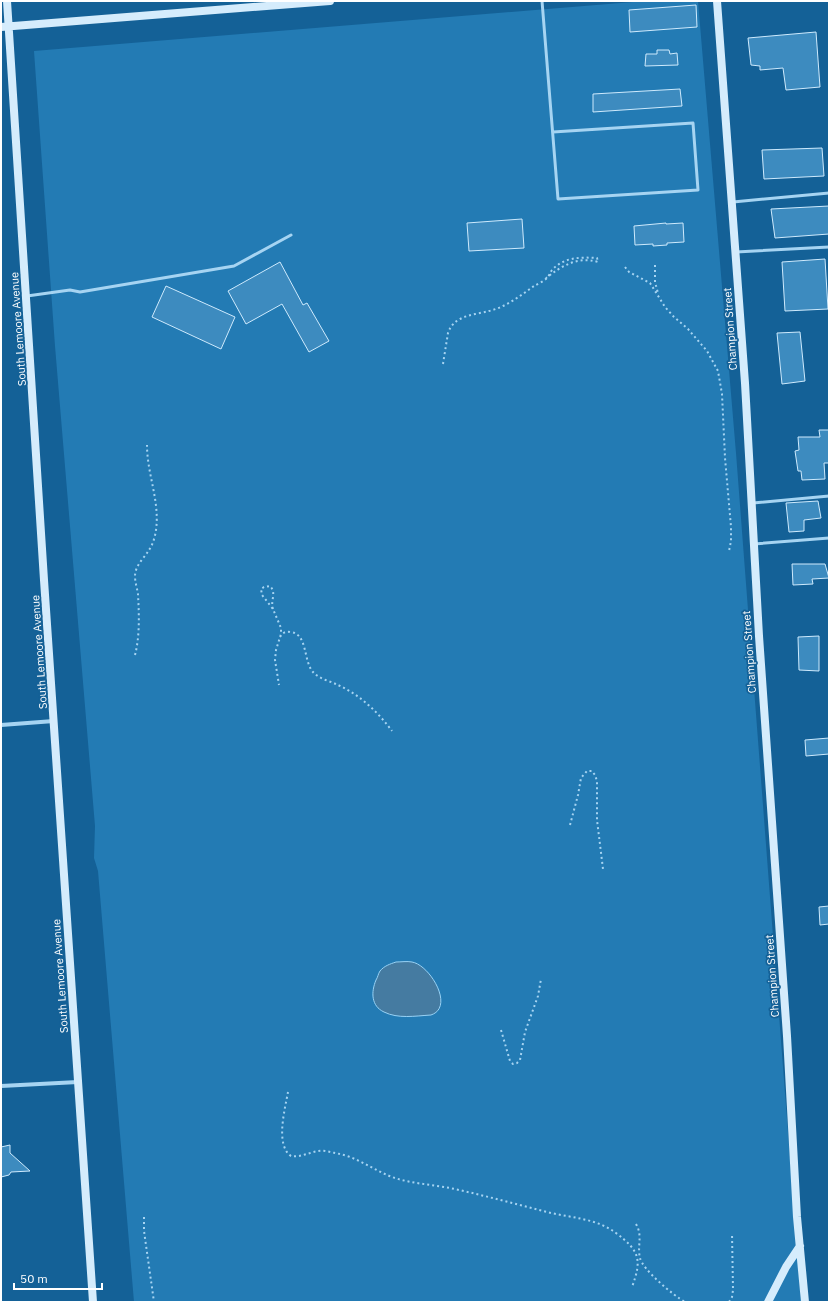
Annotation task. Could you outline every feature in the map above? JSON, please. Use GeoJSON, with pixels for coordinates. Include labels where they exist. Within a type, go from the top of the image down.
{"type":"FeatureCollection","features":[{"type":"Feature","properties":{"kind":"street","name":"South Lemoore Avenue"},"geometry":{"type":"LineString","coordinates":[[7,1],[5,27],[27,296],[41,535],[55,722],[93,1302]]}},
{"type":"Feature","properties":{"kind":"street"},"geometry":{"type":"LineString","coordinates":[[5,27],[330,1]]}},
{"type":"Feature","properties":{"kind":"street","name":"Champion Street"},"geometry":{"type":"LineString","coordinates":[[718,1],[736,252],[759,636],[805,1302]]}},
{"type":"Feature","properties":{"kind":"street"},"geometry":{"type":"LineString","coordinates":[[1,725],[55,722]]}},
{"type":"Feature","properties":{"kind":"street"},"geometry":{"type":"LineString","coordinates":[[1,1086],[78,1082]]}},
{"type":"Feature","properties":{"kind":"street"},"geometry":{"type":"LineString","coordinates":[[768,1302],[786,1267],[800,1246]]}},
{"type":"Feature","properties":{"kind":"lane"},"geometry":{"type":"LineString","coordinates":[[542,1],[558,199],[698,190],[694,123],[553,132]]}},
{"type":"Feature","properties":{"kind":"lane"},"geometry":{"type":"LineString","coordinates":[[732,202],[829,193]]}},
{"type":"Feature","properties":{"kind":"lane"},"geometry":{"type":"LineString","coordinates":[[27,296],[70,290],[80,292],[234,266],[291,235]]}},
{"type":"Feature","properties":{"kind":"lane"},"geometry":{"type":"LineString","coordinates":[[736,252],[829,247]]}},
{"type":"Feature","properties":{"kind":"lane"},"geometry":{"type":"LineString","coordinates":[[752,503],[829,496]]}},
{"type":"Feature","properties":{"kind":"lane"},"geometry":{"type":"LineString","coordinates":[[754,544],[829,538]]}},
{"type":"Feature","properties":{"kind":"path"},"geometry":{"type":"LineString","coordinates":[[443,364],[448,333],[454,323],[466,316],[503,306],[546,278],[566,264],[577,261],[591,260],[598,262],[597,258],[580,257],[568,260],[552,269],[546,278]]}},
{"type":"Feature","properties":{"kind":"path"},"geometry":{"type":"LineString","coordinates":[[655,264],[657,291],[663,302],[676,318],[693,333],[706,348],[718,371],[722,394],[725,466],[731,527],[729,551]]}},
{"type":"Feature","properties":{"kind":"path"},"geometry":{"type":"LineString","coordinates":[[625,267],[629,272],[646,280],[652,285],[665,307],[688,329],[710,356]]}},
{"type":"Feature","properties":{"kind":"path"},"geometry":{"type":"LineString","coordinates":[[646,280],[652,281],[655,279]]}},
{"type":"Feature","properties":{"kind":"path"},"geometry":{"type":"LineString","coordinates":[[135,655],[138,646],[139,633],[138,599],[135,576],[140,563],[155,537],[157,519],[156,502],[148,468],[147,445]]}},
{"type":"Feature","properties":{"kind":"path"},"geometry":{"type":"LineString","coordinates":[[273,609],[272,602],[274,591],[270,586],[264,587],[262,589],[262,595],[273,609],[280,624],[281,631],[275,660],[279,685]]}},
{"type":"Feature","properties":{"kind":"path"},"geometry":{"type":"LineString","coordinates":[[280,624],[286,630],[298,635],[302,640],[306,660],[314,673],[340,686],[369,705],[378,713],[392,731]]}},
{"type":"Feature","properties":{"kind":"path"},"geometry":{"type":"LineString","coordinates":[[280,637],[284,633],[290,632]]}},
{"type":"Feature","properties":{"kind":"path"},"geometry":{"type":"LineString","coordinates":[[570,825],[581,778],[587,771],[592,771],[597,781],[597,820],[603,869]]}},
{"type":"Feature","properties":{"kind":"path"},"geometry":{"type":"LineString","coordinates":[[501,1030],[510,1061],[513,1064],[517,1063],[520,1060],[525,1032],[538,996],[541,979]]}},
{"type":"Feature","properties":{"kind":"path"},"geometry":{"type":"LineString","coordinates":[[288,1092],[283,1128],[283,1142],[285,1150],[291,1156],[301,1156],[322,1150],[350,1157],[402,1180],[452,1189],[548,1212],[594,1221],[616,1232],[635,1252],[638,1258],[638,1265],[632,1287]]}},
{"type":"Feature","properties":{"kind":"path"},"geometry":{"type":"LineString","coordinates":[[144,1217],[144,1231],[154,1302]]}},
{"type":"Feature","properties":{"kind":"path"},"geometry":{"type":"LineString","coordinates":[[636,1224],[640,1235],[639,1252],[641,1263],[677,1298],[685,1302]]}},
{"type":"Feature","properties":{"kind":"path"},"geometry":{"type":"LineString","coordinates":[[729,1302],[732,1297],[733,1290],[732,1233]]}},
{"type":"Feature","properties":{"kind":"shaded area"},"geometry":{"type":"Polygon","coordinates":[[[645,1],[698,1],[736,453],[801,1302],[134,1302],[98,871],[94,858],[95,826],[55,346],[34,51],[645,1]]]}},
{"type":"Feature","properties":{"kind":"shaded area"},"geometry":{"type":"Polygon","coordinates":[[[396,962],[412,962],[426,970],[437,987],[440,996],[441,1004],[438,1011],[431,1015],[395,1016],[384,1012],[377,1006],[373,998],[373,989],[379,973],[385,966],[396,962]]]}},
{"type":"Feature","properties":{"kind":"building"},"geometry":{"type":"Polygon","coordinates":[[[696,5],[697,27],[630,32],[629,10],[696,5]]]}},
{"type":"Feature","properties":{"kind":"building"},"geometry":{"type":"Polygon","coordinates":[[[816,32],[820,87],[786,90],[783,68],[760,70],[760,66],[751,65],[748,38],[816,32]]]}},
{"type":"Feature","properties":{"kind":"building"},"geometry":{"type":"Polygon","coordinates":[[[657,50],[669,50],[670,54],[677,53],[678,65],[645,66],[646,54],[657,54],[657,50]]]}},
{"type":"Feature","properties":{"kind":"building"},"geometry":{"type":"Polygon","coordinates":[[[680,89],[682,106],[593,112],[593,94],[680,89]]]}},
{"type":"Feature","properties":{"kind":"building"},"geometry":{"type":"Polygon","coordinates":[[[822,148],[824,176],[764,179],[762,150],[822,148]]]}},
{"type":"Feature","properties":{"kind":"building"},"geometry":{"type":"Polygon","coordinates":[[[829,206],[829,234],[775,238],[771,209],[829,206]]]}},
{"type":"Feature","properties":{"kind":"building"},"geometry":{"type":"Polygon","coordinates":[[[522,219],[524,248],[469,251],[467,223],[522,219]]]}},
{"type":"Feature","properties":{"kind":"building"},"geometry":{"type":"Polygon","coordinates":[[[683,223],[684,242],[653,246],[653,244],[635,245],[634,226],[683,223]]]}},
{"type":"Feature","properties":{"kind":"building"},"geometry":{"type":"Polygon","coordinates":[[[825,259],[828,309],[785,311],[782,262],[825,259]]]}},
{"type":"Feature","properties":{"kind":"building"},"geometry":{"type":"Polygon","coordinates":[[[280,262],[303,305],[307,303],[329,341],[309,352],[282,304],[246,324],[228,291],[280,262]]]}},
{"type":"Feature","properties":{"kind":"building"},"geometry":{"type":"Polygon","coordinates":[[[166,286],[235,317],[221,349],[152,317],[166,286]]]}},
{"type":"Feature","properties":{"kind":"building"},"geometry":{"type":"Polygon","coordinates":[[[800,332],[805,381],[782,384],[777,333],[800,332]]]}},
{"type":"Feature","properties":{"kind":"building"},"geometry":{"type":"Polygon","coordinates":[[[819,430],[829,430],[829,463],[824,463],[825,479],[802,480],[801,471],[798,471],[795,451],[799,450],[798,437],[820,437],[819,430]]]}},
{"type":"Feature","properties":{"kind":"building"},"geometry":{"type":"Polygon","coordinates":[[[818,501],[821,518],[804,520],[804,531],[789,532],[786,503],[818,501]]]}},
{"type":"Feature","properties":{"kind":"building"},"geometry":{"type":"Polygon","coordinates":[[[792,564],[825,564],[829,578],[812,579],[813,584],[793,585],[792,564]]]}},
{"type":"Feature","properties":{"kind":"building"},"geometry":{"type":"Polygon","coordinates":[[[819,636],[819,671],[799,670],[798,637],[819,636]]]}},
{"type":"Feature","properties":{"kind":"building"},"geometry":{"type":"Polygon","coordinates":[[[829,738],[829,754],[806,756],[805,740],[829,738]]]}},
{"type":"Feature","properties":{"kind":"building"},"geometry":{"type":"Polygon","coordinates":[[[829,906],[829,924],[820,925],[819,907],[829,906]]]}},
{"type":"Feature","properties":{"kind":"building"},"geometry":{"type":"Polygon","coordinates":[[[10,1145],[10,1153],[30,1171],[11,1172],[9,1175],[1,1177],[1,1147],[10,1145]]]}}]}
